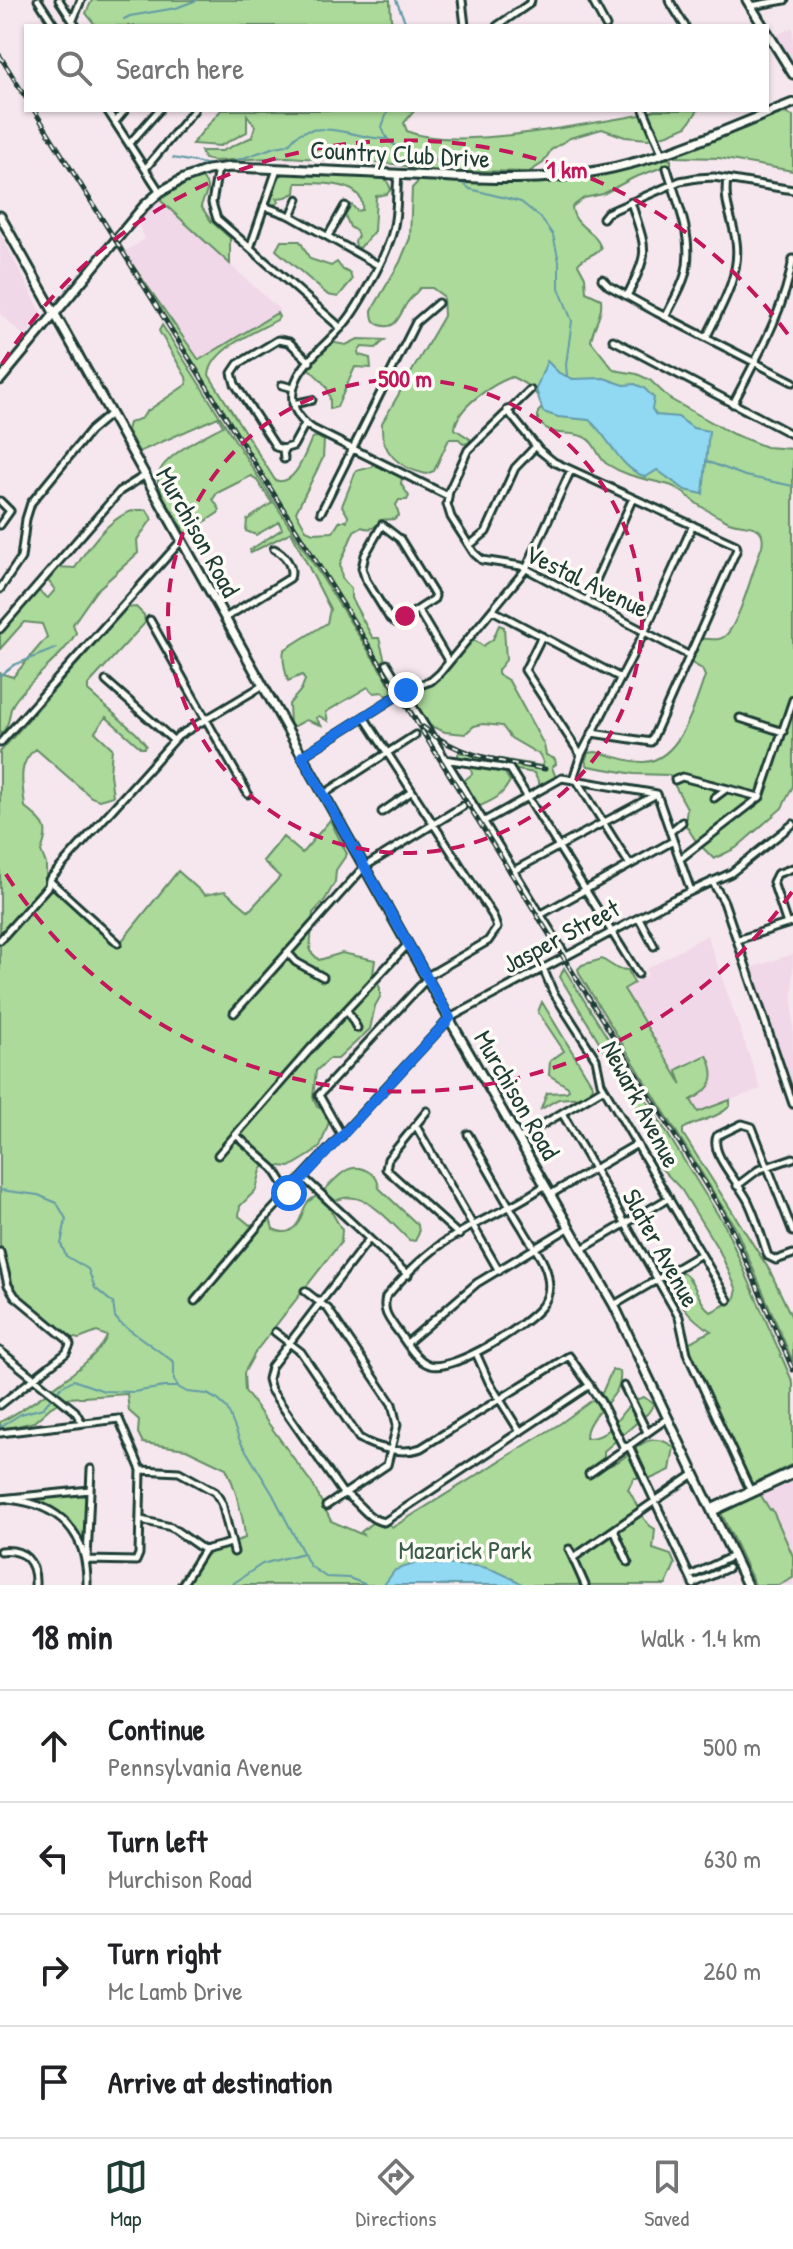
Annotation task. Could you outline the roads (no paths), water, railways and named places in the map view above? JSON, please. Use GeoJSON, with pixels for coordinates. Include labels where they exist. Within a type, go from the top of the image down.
{"type":"FeatureCollection","features":[{"type":"Feature","properties":{"kind":"main road"},"geometry":{"type":"LineString","coordinates":[[749,3],[762,24]]}},
{"type":"Feature","properties":{"kind":"main road"},"geometry":{"type":"LineString","coordinates":[[769,35],[793,74]]}},
{"type":"Feature","properties":{"kind":"main road","name":"Country Club Drive"},"geometry":{"type":"LineString","coordinates":[[0,380],[114,240],[160,192],[191,175],[218,168],[545,178],[599,171],[662,153],[793,103]]}},
{"type":"Feature","properties":{"kind":"main road","name":"Murchison Road"},"geometry":{"type":"LineString","coordinates":[[0,216],[109,415],[614,1305],[747,1585]]}},
{"type":"Feature","properties":{"kind":"street"},"geometry":{"type":"LineString","coordinates":[[38,0],[54,24]]}},
{"type":"Feature","properties":{"kind":"street"},"geometry":{"type":"LineString","coordinates":[[59,0],[74,24]]}},
{"type":"Feature","properties":{"kind":"street"},"geometry":{"type":"LineString","coordinates":[[74,24],[81,0]]}},
{"type":"Feature","properties":{"kind":"street"},"geometry":{"type":"LineString","coordinates":[[462,0],[465,24]]}},
{"type":"Feature","properties":{"kind":"street"},"geometry":{"type":"LineString","coordinates":[[500,24],[531,0]]}},
{"type":"Feature","properties":{"kind":"street"},"geometry":{"type":"LineString","coordinates":[[592,0],[605,24]]}},
{"type":"Feature","properties":{"kind":"street"},"geometry":{"type":"LineString","coordinates":[[669,0],[684,24]]}},
{"type":"Feature","properties":{"kind":"street"},"geometry":{"type":"LineString","coordinates":[[749,3],[785,0]]}},
{"type":"Feature","properties":{"kind":"street"},"geometry":{"type":"LineString","coordinates":[[108,112],[160,192]]}},
{"type":"Feature","properties":{"kind":"street"},"geometry":{"type":"LineString","coordinates":[[115,122],[123,112]]}},
{"type":"Feature","properties":{"kind":"street"},"geometry":{"type":"LineString","coordinates":[[129,144],[157,112]]}},
{"type":"Feature","properties":{"kind":"street"},"geometry":{"type":"LineString","coordinates":[[145,169],[192,112]]}},
{"type":"Feature","properties":{"kind":"street"},"geometry":{"type":"LineString","coordinates":[[645,112],[662,153]]}},
{"type":"Feature","properties":{"kind":"street"},"geometry":{"type":"LineString","coordinates":[[218,168],[212,198],[213,211],[220,222],[341,328]]}},
{"type":"Feature","properties":{"kind":"street"},"geometry":{"type":"LineString","coordinates":[[666,316],[683,281],[688,258],[688,238],[667,168]]}},
{"type":"Feature","properties":{"kind":"street"},"geometry":{"type":"LineString","coordinates":[[250,248],[277,169]]}},
{"type":"Feature","properties":{"kind":"street"},"geometry":{"type":"LineString","coordinates":[[398,174],[393,232],[378,265],[341,328],[298,376],[293,388],[293,404],[305,424],[448,496],[468,450],[530,390]]}},
{"type":"Feature","properties":{"kind":"street"},"geometry":{"type":"LineString","coordinates":[[603,218],[607,213],[671,184],[697,178],[727,179],[793,190]]}},
{"type":"Feature","properties":{"kind":"street"},"geometry":{"type":"LineString","coordinates":[[707,336],[727,293],[736,264],[736,238],[725,203],[727,179]]}},
{"type":"Feature","properties":{"kind":"street"},"geometry":{"type":"LineString","coordinates":[[291,216],[298,199]]}},
{"type":"Feature","properties":{"kind":"street"},"geometry":{"type":"LineString","coordinates":[[627,296],[645,258],[631,202]]}},
{"type":"Feature","properties":{"kind":"street"},"geometry":{"type":"LineString","coordinates":[[264,206],[291,216],[378,265]]}},
{"type":"Feature","properties":{"kind":"street"},"geometry":{"type":"LineString","coordinates":[[328,236],[345,206]]}},
{"type":"Feature","properties":{"kind":"street"},"geometry":{"type":"LineString","coordinates":[[733,404],[790,287],[793,259]]}},
{"type":"Feature","properties":{"kind":"street"},"geometry":{"type":"LineString","coordinates":[[602,279],[627,296],[793,382]]}},
{"type":"Feature","properties":{"kind":"street"},"geometry":{"type":"LineString","coordinates":[[321,512],[416,322],[438,303]]}},
{"type":"Feature","properties":{"kind":"street"},"geometry":{"type":"LineString","coordinates":[[283,449],[271,442],[235,384],[233,371],[238,364],[278,340],[289,342],[310,362]]}},
{"type":"Feature","properties":{"kind":"street"},"geometry":{"type":"LineString","coordinates":[[613,340],[793,435]]}},
{"type":"Feature","properties":{"kind":"street"},"geometry":{"type":"LineString","coordinates":[[282,385],[293,388]]}},
{"type":"Feature","properties":{"kind":"street"},"geometry":{"type":"LineString","coordinates":[[293,404],[312,400]]}},
{"type":"Feature","properties":{"kind":"street"},"geometry":{"type":"LineString","coordinates":[[507,410],[548,459],[737,547],[651,742],[592,733]]}},
{"type":"Feature","properties":{"kind":"street"},"geometry":{"type":"LineString","coordinates":[[0,589],[21,558],[31,503],[90,431],[109,415]]}},
{"type":"Feature","properties":{"kind":"street"},"geometry":{"type":"LineString","coordinates":[[283,449],[295,444],[305,424]]}},
{"type":"Feature","properties":{"kind":"street"},"geometry":{"type":"LineString","coordinates":[[470,545],[486,532],[515,468],[536,446]]}},
{"type":"Feature","properties":{"kind":"street"},"geometry":{"type":"LineString","coordinates":[[283,449],[284,459]]}},
{"type":"Feature","properties":{"kind":"street"},"geometry":{"type":"LineString","coordinates":[[302,756],[404,692],[431,681],[449,662],[526,569],[571,470]]}},
{"type":"Feature","properties":{"kind":"street"},"geometry":{"type":"LineString","coordinates":[[0,629],[120,491],[144,476]]}},
{"type":"Feature","properties":{"kind":"street","name":"Vestal Avenue"},"geometry":{"type":"LineString","coordinates":[[448,496],[449,513],[484,561],[526,569],[690,656]]}},
{"type":"Feature","properties":{"kind":"street"},"geometry":{"type":"LineString","coordinates":[[587,600],[633,498]]}},
{"type":"Feature","properties":{"kind":"street"},"geometry":{"type":"LineString","coordinates":[[0,501],[10,511],[0,525]]}},
{"type":"Feature","properties":{"kind":"street"},"geometry":{"type":"LineString","coordinates":[[382,525],[400,539],[435,593],[434,599],[418,610],[399,622],[393,622],[364,577],[364,559],[382,525]]}},
{"type":"Feature","properties":{"kind":"street"},"geometry":{"type":"LineString","coordinates":[[630,865],[574,776],[581,755],[645,631],[693,525]]}},
{"type":"Feature","properties":{"kind":"street"},"geometry":{"type":"LineString","coordinates":[[0,743],[181,541]]}},
{"type":"Feature","properties":{"kind":"street"},"geometry":{"type":"LineString","coordinates":[[225,619],[290,578],[291,569],[281,552],[274,549]]}},
{"type":"Feature","properties":{"kind":"street"},"geometry":{"type":"LineString","coordinates":[[418,610],[449,662]]}},
{"type":"Feature","properties":{"kind":"street"},"geometry":{"type":"LineString","coordinates":[[492,610],[621,678]]}},
{"type":"Feature","properties":{"kind":"street"},"geometry":{"type":"LineString","coordinates":[[150,620],[248,794]]}},
{"type":"Feature","properties":{"kind":"street"},"geometry":{"type":"LineString","coordinates":[[542,636],[525,670],[581,755]]}},
{"type":"Feature","properties":{"kind":"street"},"geometry":{"type":"LineString","coordinates":[[387,664],[566,956]]}},
{"type":"Feature","properties":{"kind":"street"},"geometry":{"type":"LineString","coordinates":[[106,681],[173,740]]}},
{"type":"Feature","properties":{"kind":"street"},"geometry":{"type":"LineString","coordinates":[[0,940],[173,740],[262,686]]}},
{"type":"Feature","properties":{"kind":"street"},"geometry":{"type":"LineString","coordinates":[[680,859],[760,797],[793,700]]}},
{"type":"Feature","properties":{"kind":"street"},"geometry":{"type":"LineString","coordinates":[[342,1136],[319,1095],[427,978],[488,941],[497,928],[493,916],[364,717]]}},
{"type":"Feature","properties":{"kind":"street"},"geometry":{"type":"LineString","coordinates":[[740,718],[783,732]]}},
{"type":"Feature","properties":{"kind":"street"},"geometry":{"type":"LineString","coordinates":[[324,794],[415,735]]}},
{"type":"Feature","properties":{"kind":"street"},"geometry":{"type":"LineString","coordinates":[[443,759],[510,769],[638,974]]}},
{"type":"Feature","properties":{"kind":"street"},"geometry":{"type":"LineString","coordinates":[[675,780],[682,777],[760,797]]}},
{"type":"Feature","properties":{"kind":"street"},"geometry":{"type":"LineString","coordinates":[[483,822],[562,778],[657,794]]}},
{"type":"Feature","properties":{"kind":"street"},"geometry":{"type":"LineString","coordinates":[[714,798],[727,789]]}},
{"type":"Feature","properties":{"kind":"street"},"geometry":{"type":"LineString","coordinates":[[382,812],[411,792]]}},
{"type":"Feature","properties":{"kind":"street"},"geometry":{"type":"LineString","coordinates":[[513,871],[657,794]]}},
{"type":"Feature","properties":{"kind":"street"},"geometry":{"type":"LineString","coordinates":[[657,794],[691,891]]}},
{"type":"Feature","properties":{"kind":"street"},"geometry":{"type":"LineString","coordinates":[[234,1013],[364,867],[463,806]]}},
{"type":"Feature","properties":{"kind":"street"},"geometry":{"type":"LineString","coordinates":[[670,832],[682,822]]}},
{"type":"Feature","properties":{"kind":"street","name":"Jasper Street"},"geometry":{"type":"LineString","coordinates":[[195,1301],[303,1177],[450,1018],[738,868],[793,824]]}},
{"type":"Feature","properties":{"kind":"street"},"geometry":{"type":"LineString","coordinates":[[540,915],[673,841]]}},
{"type":"Feature","properties":{"kind":"street"},"geometry":{"type":"LineString","coordinates":[[737,940],[790,923],[773,882],[779,873],[793,868]]}},
{"type":"Feature","properties":{"kind":"street"},"geometry":{"type":"LineString","coordinates":[[49,880],[118,943]]}},
{"type":"Feature","properties":{"kind":"street"},"geometry":{"type":"LineString","coordinates":[[712,881],[721,893],[793,1104]]}},
{"type":"Feature","properties":{"kind":"street"},"geometry":{"type":"LineString","coordinates":[[639,918],[654,946]]}},
{"type":"Feature","properties":{"kind":"street"},"geometry":{"type":"LineString","coordinates":[[218,1155],[408,944]]}},
{"type":"Feature","properties":{"kind":"street"},"geometry":{"type":"LineString","coordinates":[[287,952],[296,962],[323,977]]}},
{"type":"Feature","properties":{"kind":"street","name":"Newark Avenue"},"geometry":{"type":"LineString","coordinates":[[543,968],[553,992],[596,1059],[604,1088],[728,1300]]}},
{"type":"Feature","properties":{"kind":"street"},"geometry":{"type":"LineString","coordinates":[[347,1010],[357,1028]]}},
{"type":"Feature","properties":{"kind":"street"},"geometry":{"type":"LineString","coordinates":[[520,1138],[604,1088]]}},
{"type":"Feature","properties":{"kind":"street"},"geometry":{"type":"LineString","coordinates":[[427,1111],[388,1159],[386,1169],[459,1235]]}},
{"type":"Feature","properties":{"kind":"street","name":"Slater Avenue"},"geometry":{"type":"LineString","coordinates":[[562,1113],[679,1317],[687,1353],[752,1492]]}},
{"type":"Feature","properties":{"kind":"street"},"geometry":{"type":"LineString","coordinates":[[793,1232],[753,1129],[748,1124],[742,1124],[717,1136],[715,1144],[749,1203],[770,1258],[776,1260],[793,1254]]}},
{"type":"Feature","properties":{"kind":"street"},"geometry":{"type":"LineString","coordinates":[[416,1126],[499,1271]]}},
{"type":"Feature","properties":{"kind":"street"},"geometry":{"type":"LineString","coordinates":[[468,1134],[510,1206],[548,1273],[549,1289],[545,1301],[534,1314],[476,1353],[436,1366],[419,1358],[387,1316],[384,1306],[389,1294],[437,1248],[510,1206],[546,1184]]}},
{"type":"Feature","properties":{"kind":"street"},"geometry":{"type":"LineString","coordinates":[[236,1135],[274,1169],[289,1193]]}},
{"type":"Feature","properties":{"kind":"street"},"geometry":{"type":"LineString","coordinates":[[551,1194],[637,1144]]}},
{"type":"Feature","properties":{"kind":"street"},"geometry":{"type":"LineString","coordinates":[[737,1186],[749,1175],[793,1158]]}},
{"type":"Feature","properties":{"kind":"street"},"geometry":{"type":"LineString","coordinates":[[303,1177],[408,1275]]}},
{"type":"Feature","properties":{"kind":"street"},"geometry":{"type":"LineString","coordinates":[[582,1249],[669,1198]]}},
{"type":"Feature","properties":{"kind":"street"},"geometry":{"type":"LineString","coordinates":[[407,1343],[477,1283],[570,1227]]}},
{"type":"Feature","properties":{"kind":"street"},"geometry":{"type":"LineString","coordinates":[[369,1239],[270,1369],[269,1386],[342,1492],[377,1521],[384,1522],[590,1385]]}},
{"type":"Feature","properties":{"kind":"street"},"geometry":{"type":"LineString","coordinates":[[0,1252],[8,1285],[15,1296],[68,1340],[70,1348],[0,1405]]}},
{"type":"Feature","properties":{"kind":"street"},"geometry":{"type":"LineString","coordinates":[[614,1305],[701,1254]]}},
{"type":"Feature","properties":{"kind":"street"},"geometry":{"type":"LineString","coordinates":[[305,1291],[328,1309],[392,1404],[397,1421],[389,1461],[383,1469],[326,1506]]}},
{"type":"Feature","properties":{"kind":"street"},"geometry":{"type":"LineString","coordinates":[[275,1332],[301,1352],[354,1434],[368,1443],[391,1449],[417,1450],[567,1356],[590,1385],[623,1446],[630,1448],[694,1584],[728,1568]]}},
{"type":"Feature","properties":{"kind":"street"},"geometry":{"type":"LineString","coordinates":[[0,1351],[75,1411],[82,1423]]}},
{"type":"Feature","properties":{"kind":"street"},"geometry":{"type":"LineString","coordinates":[[476,1353],[520,1432]]}},
{"type":"Feature","properties":{"kind":"street"},"geometry":{"type":"LineString","coordinates":[[624,1386],[647,1432]]}},
{"type":"Feature","properties":{"kind":"street"},"geometry":{"type":"LineString","coordinates":[[589,1474],[669,1417]]}},
{"type":"Feature","properties":{"kind":"street"},"geometry":{"type":"LineString","coordinates":[[0,1433],[119,1419],[141,1470],[139,1554],[136,1561],[87,1560]]}},
{"type":"Feature","properties":{"kind":"street"},"geometry":{"type":"LineString","coordinates":[[87,1585],[91,1469]]}},
{"type":"Feature","properties":{"kind":"street"},"geometry":{"type":"LineString","coordinates":[[141,1470],[179,1472],[212,1489],[221,1501],[234,1552]]}},
{"type":"Feature","properties":{"kind":"street"},"geometry":{"type":"LineString","coordinates":[[573,1558],[695,1473]]}},
{"type":"Feature","properties":{"kind":"street"},"geometry":{"type":"LineString","coordinates":[[712,1510],[793,1473]]}},
{"type":"Feature","properties":{"kind":"street"},"geometry":{"type":"LineString","coordinates":[[0,1499],[90,1490]]}},
{"type":"Feature","properties":{"kind":"street"},"geometry":{"type":"LineString","coordinates":[[8,1499],[35,1503],[53,1512],[77,1537],[87,1560]]}},
{"type":"Feature","properties":{"kind":"street"},"geometry":{"type":"LineString","coordinates":[[141,1520],[171,1527],[204,1550]]}},
{"type":"Feature","properties":{"kind":"street"},"geometry":{"type":"LineString","coordinates":[[614,1529],[628,1562]]}},
{"type":"Feature","properties":{"kind":"street"},"geometry":{"type":"LineString","coordinates":[[182,1585],[204,1550],[231,1543]]}},
{"type":"Feature","properties":{"kind":"street"},"geometry":{"type":"LineString","coordinates":[[569,1549],[585,1585]]}},
{"type":"Feature","properties":{"kind":"street"},"geometry":{"type":"LineString","coordinates":[[0,1551],[18,1551],[27,1557],[35,1572],[35,1585]]}},
{"type":"Feature","properties":{"kind":"street"},"geometry":{"type":"LineString","coordinates":[[690,1576],[734,1556]]}},
{"type":"Feature","properties":{"kind":"water"},"geometry":{"type":"Polygon","coordinates":[[[547,361],[559,373],[573,379],[604,378],[624,385],[635,384],[654,398],[652,409],[656,415],[678,417],[693,428],[709,431],[703,494],[685,490],[657,470],[646,477],[636,473],[589,420],[543,412],[536,389],[547,361]]]}},
{"type":"Feature","properties":{"kind":"water"},"geometry":{"type":"Polygon","coordinates":[[[420,1562],[483,1567],[524,1585],[384,1585],[395,1570],[420,1562]]]}},
{"type":"Feature","properties":{"kind":"waterway"},"geometry":{"type":"LineString","coordinates":[[124,19],[176,8],[197,0]]}},
{"type":"Feature","properties":{"kind":"waterway"},"geometry":{"type":"LineString","coordinates":[[396,0],[406,24]]}},
{"type":"Feature","properties":{"kind":"waterway"},"geometry":{"type":"LineString","coordinates":[[387,112],[382,127],[395,146],[439,162],[456,176]]}},
{"type":"Feature","properties":{"kind":"waterway"},"geometry":{"type":"LineString","coordinates":[[226,164],[287,145],[296,136],[315,129],[386,139]]}},
{"type":"Feature","properties":{"kind":"waterway"},"geometry":{"type":"LineString","coordinates":[[173,158],[216,166]]}},
{"type":"Feature","properties":{"kind":"waterway"},"geometry":{"type":"LineString","coordinates":[[459,181],[470,189],[521,202],[540,217],[553,235],[559,261],[559,288],[572,321],[567,376]]}},
{"type":"Feature","properties":{"kind":"waterway"},"geometry":{"type":"LineString","coordinates":[[706,461],[745,476],[793,486]]}},
{"type":"Feature","properties":{"kind":"waterway"},"geometry":{"type":"LineString","coordinates":[[0,676],[14,665],[57,648]]}},
{"type":"Feature","properties":{"kind":"waterway"},"geometry":{"type":"LineString","coordinates":[[0,1190],[38,1195],[57,1203],[66,1219],[61,1244],[66,1256],[88,1269],[95,1288],[113,1303],[115,1317],[120,1323],[174,1362],[174,1380],[178,1386]]}},
{"type":"Feature","properties":{"kind":"waterway"},"geometry":{"type":"LineString","coordinates":[[0,1427],[21,1414],[43,1408],[61,1387],[73,1380],[104,1391],[133,1392],[178,1387],[187,1392],[207,1394],[227,1408],[240,1441],[272,1493],[310,1566],[326,1577],[349,1578],[367,1585]]}},
{"type":"Feature","properties":{"kind":"waterway"},"geometry":{"type":"LineString","coordinates":[[231,1585],[262,1564],[303,1553]]}},
{"type":"Feature","properties":{"kind":"railway"},"geometry":{"type":"LineString","coordinates":[[0,56],[24,95]]}},
{"type":"Feature","properties":{"kind":"railway"},"geometry":{"type":"LineString","coordinates":[[35,112],[722,1211],[793,1370]]}},
{"type":"Feature","properties":{"kind":"railway"},"geometry":{"type":"LineString","coordinates":[[423,727],[465,751],[545,769]]}},
{"type":"Feature","properties":{"kind":"park label","name":"Mazarick Park"},"geometry":{"type":"Point","coordinates":[465,1550]}}]}
